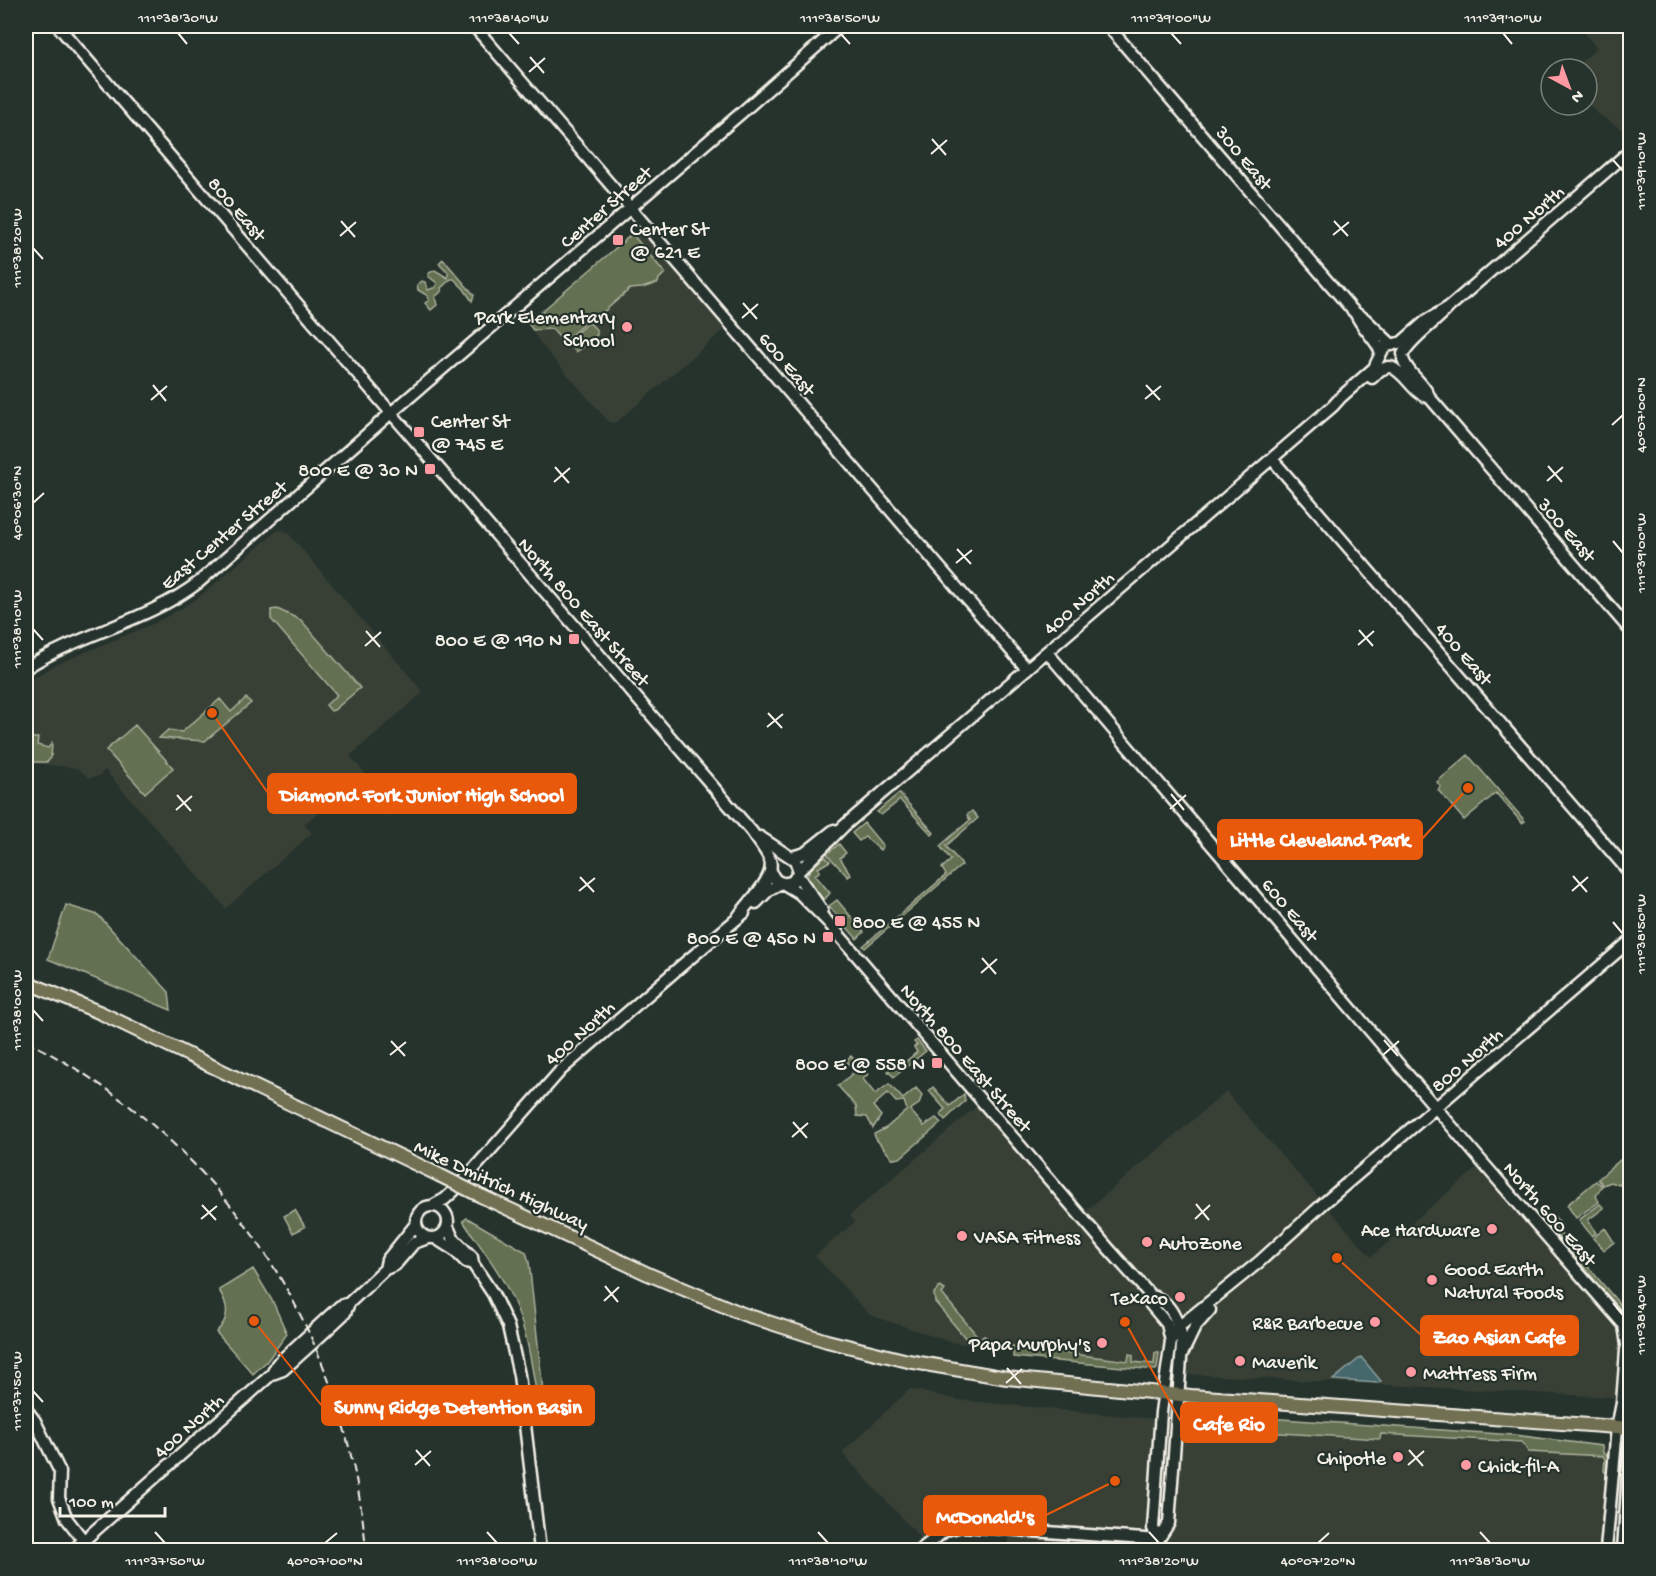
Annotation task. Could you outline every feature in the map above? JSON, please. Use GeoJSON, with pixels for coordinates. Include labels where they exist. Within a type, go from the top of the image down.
{"type":"FeatureCollection","features":[{"type":"Feature","properties":{"kind":"highway","name":"Mike Dmitrich Highway"},"geometry":{"type":"LineString","coordinates":[[26,982],[89,1008],[648,1274],[743,1314],[827,1341],[882,1356],[978,1374],[1164,1394],[1630,1428]]}},
{"type":"Feature","properties":{"kind":"street","name":"800 East"},"geometry":{"type":"LineString","coordinates":[[57,26],[391,413]]}},
{"type":"Feature","properties":{"kind":"street","name":"600 East"},"geometry":{"type":"LineString","coordinates":[[474,26],[1027,669]]}},
{"type":"Feature","properties":{"kind":"street","name":"Center Street"},"geometry":{"type":"LineString","coordinates":[[391,413],[840,26]]}},
{"type":"Feature","properties":{"kind":"street","name":"300 East"},"geometry":{"type":"LineString","coordinates":[[1108,26],[1354,312],[1362,327],[1378,346],[1380,355]]}},
{"type":"Feature","properties":{"kind":"street","name":"400 North"},"geometry":{"type":"LineString","coordinates":[[1403,356],[1409,344],[1429,328],[1449,307],[1630,151]]}},
{"type":"Feature","properties":{"kind":"street","name":"400 North"},"geometry":{"type":"LineString","coordinates":[[1392,344],[1405,341],[1426,321],[1449,307]]}},
{"type":"Feature","properties":{"kind":"street","name":"300 East"},"geometry":{"type":"LineString","coordinates":[[1354,312],[1392,344]]}},
{"type":"Feature","properties":{"kind":"street"},"geometry":{"type":"LineString","coordinates":[[1392,344],[1400,348],[1403,356],[1399,364],[1390,367],[1383,364],[1380,355],[1384,347],[1392,344]]}},
{"type":"Feature","properties":{"kind":"street","name":"400 North"},"geometry":{"type":"LineString","coordinates":[[1334,406],[1374,368],[1380,355]]}},
{"type":"Feature","properties":{"kind":"street","name":"300 East"},"geometry":{"type":"LineString","coordinates":[[1403,356],[1406,367],[1426,388],[1430,398],[1630,630]]}},
{"type":"Feature","properties":{"kind":"street","name":"300 East"},"geometry":{"type":"LineString","coordinates":[[1390,367],[1401,373],[1420,394],[1430,398]]}},
{"type":"Feature","properties":{"kind":"street","name":"400 North"},"geometry":{"type":"LineString","coordinates":[[845,825],[1334,406],[1352,396],[1380,370],[1390,367]]}},
{"type":"Feature","properties":{"kind":"street","name":"East Center Street"},"geometry":{"type":"LineString","coordinates":[[26,668],[56,652],[157,609],[187,591],[391,413]]}},
{"type":"Feature","properties":{"kind":"street","name":"North 800 East Street"},"geometry":{"type":"LineString","coordinates":[[391,413],[752,832]]}},
{"type":"Feature","properties":{"kind":"street","name":"400 East"},"geometry":{"type":"LineString","coordinates":[[1272,459],[1630,873]]}},
{"type":"Feature","properties":{"kind":"street","name":"600 East"},"geometry":{"type":"LineString","coordinates":[[1047,652],[1437,1109]]}},
{"type":"Feature","properties":{"kind":"street"},"geometry":{"type":"LineString","coordinates":[[738,917],[758,891],[777,859],[805,853],[836,829],[845,825]]}},
{"type":"Feature","properties":{"kind":"street"},"geometry":{"type":"LineString","coordinates":[[738,917],[753,907],[769,890],[793,881],[845,825]]}},
{"type":"Feature","properties":{"kind":"street"},"geometry":{"type":"LineString","coordinates":[[752,832],[797,862],[805,887],[821,906],[827,921]]}},
{"type":"Feature","properties":{"kind":"street"},"geometry":{"type":"LineString","coordinates":[[752,832],[766,852],[775,879],[799,893],[827,921]]}},
{"type":"Feature","properties":{"kind":"street","name":"400 North"},"geometry":{"type":"LineString","coordinates":[[458,1187],[561,1070],[738,917]]}},
{"type":"Feature","properties":{"kind":"street","name":"North 800 East Street"},"geometry":{"type":"LineString","coordinates":[[827,921],[1151,1296]]}},
{"type":"Feature","properties":{"kind":"street","name":"800 North"},"geometry":{"type":"LineString","coordinates":[[1245,1273],[1630,941]]}},
{"type":"Feature","properties":{"kind":"street","name":"North 600 East"},"geometry":{"type":"LineString","coordinates":[[1437,1109],[1628,1324],[1629,1341],[1617,1428],[1611,1511]]}},
{"type":"Feature","properties":{"kind":"street"},"geometry":{"type":"LineString","coordinates":[[385,1269],[387,1260],[416,1224],[421,1210],[445,1199],[458,1187]]}},
{"type":"Feature","properties":{"kind":"street"},"geometry":{"type":"LineString","coordinates":[[385,1269],[395,1265],[413,1244],[444,1234],[458,1187]]}},
{"type":"Feature","properties":{"kind":"street"},"geometry":{"type":"LineString","coordinates":[[434,1205],[443,1210],[454,1239],[469,1254],[473,1264],[489,1286],[500,1307],[512,1340],[519,1375],[540,1551]]}},
{"type":"Feature","properties":{"kind":"street"},"geometry":{"type":"LineString","coordinates":[[416,1224],[420,1232],[454,1250],[466,1262],[473,1264]]}},
{"type":"Feature","properties":{"kind":"street","name":"400 North"},"geometry":{"type":"LineString","coordinates":[[74,1551],[272,1374],[277,1364],[340,1306],[350,1304],[385,1269]]}},
{"type":"Feature","properties":{"kind":"street"},"geometry":{"type":"LineString","coordinates":[[1158,1545],[1153,1528],[1159,1433],[1172,1334],[1245,1273]]}},
{"type":"Feature","properties":{"kind":"street"},"geometry":{"type":"LineString","coordinates":[[1167,1324],[1180,1326],[1202,1317],[1234,1290],[1245,1273]]}},
{"type":"Feature","properties":{"kind":"street"},"geometry":{"type":"LineString","coordinates":[[1158,1545],[1169,1523],[1181,1355],[1180,1326],[1158,1298],[1151,1296],[1151,1305],[1167,1324],[1171,1341]]}},
{"type":"Feature","properties":{"kind":"street"},"geometry":{"type":"LineString","coordinates":[[1170,1312],[1187,1313],[1210,1302]]}},
{"type":"Feature","properties":{"kind":"street"},"geometry":{"type":"LineString","coordinates":[[1181,1355],[1202,1317]]}},
{"type":"Feature","properties":{"kind":"street"},"geometry":{"type":"LineString","coordinates":[[26,1409],[35,1421],[60,1472],[59,1498],[67,1519],[84,1541]]}},
{"type":"Feature","properties":{"kind":"street"},"geometry":{"type":"LineString","coordinates":[[1623,1551],[1630,1445]]}},
{"type":"Feature","properties":{"kind":"street"},"geometry":{"type":"LineString","coordinates":[[1606,1551],[1611,1511]]}},
{"type":"Feature","properties":{"kind":"street"},"geometry":{"type":"LineString","coordinates":[[1611,1511],[1616,1521],[1614,1551]]}},
{"type":"Feature","properties":{"kind":"street"},"geometry":{"type":"LineString","coordinates":[[920,1551],[946,1530],[962,1526],[1158,1545]]}},
{"type":"Feature","properties":{"kind":"shaded area"},"geometry":{"type":"Polygon","coordinates":[[[1579,26],[1630,26],[1630,135],[1599,114],[1599,57],[1587,57],[1597,48],[1579,26]]]}},
{"type":"Feature","properties":{"kind":"shaded area","name":"Park Elementary School"},"geometry":{"type":"Polygon","coordinates":[[[636,231],[644,232],[725,329],[618,421],[612,423],[541,344],[527,323],[636,231]]]}},
{"type":"Feature","properties":{"kind":"shaded area"},"geometry":{"type":"Polygon","coordinates":[[[282,530],[288,533],[423,692],[350,756],[395,809],[383,816],[353,784],[304,824],[312,833],[226,908],[105,770],[99,776],[89,778],[77,768],[26,762],[26,683],[53,666],[155,623],[179,610],[199,597],[277,531],[282,530]]]}},
{"type":"Feature","properties":{"kind":"shaded area"},"geometry":{"type":"Polygon","coordinates":[[[1226,1092],[1371,1257],[1483,1163],[1595,1291],[1630,1342],[1630,1398],[1168,1373],[951,1342],[870,1315],[815,1256],[855,1222],[850,1215],[982,1102],[1080,1216],[1226,1092]]]}},
{"type":"Feature","properties":{"kind":"shaded area"},"geometry":{"type":"Polygon","coordinates":[[[910,1389],[958,1400],[1164,1420],[1630,1451],[1630,1550],[1009,1550],[1009,1529],[962,1526],[927,1545],[842,1453],[910,1389]]]}},
{"type":"Feature","properties":{"kind":"green space"},"geometry":{"type":"Polygon","coordinates":[[[632,234],[665,273],[658,283],[630,289],[592,322],[586,322],[565,340],[552,329],[533,330],[528,323],[632,234]]]}},
{"type":"Feature","properties":{"kind":"green space"},"geometry":{"type":"Polygon","coordinates":[[[443,259],[474,295],[472,301],[464,289],[454,279],[451,279],[435,297],[437,305],[431,310],[425,303],[429,300],[428,296],[418,290],[417,285],[422,281],[425,282],[428,290],[436,287],[437,283],[428,276],[435,270],[448,278],[448,272],[439,263],[443,259]]]}},
{"type":"Feature","properties":{"kind":"green space"},"geometry":{"type":"Polygon","coordinates":[[[587,324],[591,324],[597,331],[597,335],[576,352],[566,341],[587,324]]]}},
{"type":"Feature","properties":{"kind":"green space"},"geometry":{"type":"Polygon","coordinates":[[[277,609],[301,620],[360,688],[334,710],[331,711],[326,705],[337,695],[271,619],[271,610],[277,609]]]}},
{"type":"Feature","properties":{"kind":"green space"},"geometry":{"type":"Polygon","coordinates":[[[246,698],[251,703],[205,741],[159,738],[168,730],[182,732],[220,699],[231,712],[246,698]]]}},
{"type":"Feature","properties":{"kind":"green space"},"geometry":{"type":"Polygon","coordinates":[[[26,723],[32,738],[38,738],[37,745],[48,748],[52,743],[51,758],[47,762],[26,762],[26,723]]]}},
{"type":"Feature","properties":{"kind":"green space"},"geometry":{"type":"Polygon","coordinates":[[[135,725],[173,768],[145,793],[106,750],[135,725]]]}},
{"type":"Feature","properties":{"kind":"green space"},"geometry":{"type":"Polygon","coordinates":[[[1468,755],[1525,821],[1522,823],[1496,793],[1464,820],[1438,790],[1441,787],[1437,782],[1468,755]]]}},
{"type":"Feature","properties":{"kind":"green space"},"geometry":{"type":"Polygon","coordinates":[[[899,793],[934,833],[932,835],[900,800],[881,815],[877,812],[899,793]]]}},
{"type":"Feature","properties":{"kind":"green space"},"geometry":{"type":"Polygon","coordinates":[[[972,811],[978,818],[946,846],[962,865],[865,948],[863,946],[946,875],[942,868],[951,860],[940,846],[970,820],[967,815],[972,811]]]}},
{"type":"Feature","properties":{"kind":"green space"},"geometry":{"type":"Polygon","coordinates":[[[864,823],[883,846],[880,850],[865,837],[859,841],[852,833],[864,823]]]}},
{"type":"Feature","properties":{"kind":"green space"},"geometry":{"type":"Polygon","coordinates":[[[839,844],[846,853],[840,858],[851,875],[848,877],[827,854],[839,844]]]}},
{"type":"Feature","properties":{"kind":"green space"},"geometry":{"type":"Polygon","coordinates":[[[825,856],[830,861],[818,868],[820,871],[815,875],[830,893],[824,900],[810,884],[807,876],[825,856]]]}},
{"type":"Feature","properties":{"kind":"green space"},"geometry":{"type":"Polygon","coordinates":[[[837,900],[864,932],[857,939],[829,906],[837,900]]]}},
{"type":"Feature","properties":{"kind":"green space"},"geometry":{"type":"Polygon","coordinates":[[[66,905],[98,915],[169,992],[171,1010],[48,959],[66,905]]]}},
{"type":"Feature","properties":{"kind":"green space"},"geometry":{"type":"Polygon","coordinates":[[[917,1040],[926,1051],[894,1077],[888,1071],[901,1060],[904,1063],[917,1052],[914,1047],[917,1045],[914,1042],[917,1040]]]}},
{"type":"Feature","properties":{"kind":"green space"},"geometry":{"type":"Polygon","coordinates":[[[851,1056],[868,1074],[863,1079],[875,1094],[889,1084],[903,1099],[916,1088],[922,1095],[919,1104],[910,1110],[924,1126],[936,1118],[941,1123],[900,1158],[891,1157],[874,1134],[886,1128],[907,1110],[904,1101],[896,1102],[888,1093],[873,1106],[881,1116],[873,1128],[867,1117],[857,1116],[856,1106],[838,1086],[855,1071],[846,1060],[851,1056]]]}},
{"type":"Feature","properties":{"kind":"green space"},"geometry":{"type":"Polygon","coordinates":[[[933,1087],[950,1106],[964,1094],[965,1101],[945,1120],[940,1114],[945,1109],[929,1091],[933,1087]]]}},
{"type":"Feature","properties":{"kind":"green space"},"geometry":{"type":"Polygon","coordinates":[[[1627,1154],[1630,1157],[1630,1173],[1619,1185],[1611,1182],[1603,1185],[1598,1179],[1627,1154]]]}},
{"type":"Feature","properties":{"kind":"green space"},"geometry":{"type":"Polygon","coordinates":[[[1596,1181],[1602,1186],[1596,1196],[1599,1202],[1576,1218],[1567,1205],[1596,1181]]]}},
{"type":"Feature","properties":{"kind":"green space"},"geometry":{"type":"Polygon","coordinates":[[[1600,1204],[1604,1208],[1588,1220],[1596,1233],[1592,1236],[1579,1220],[1600,1204]]]}},
{"type":"Feature","properties":{"kind":"green space"},"geometry":{"type":"Polygon","coordinates":[[[295,1210],[305,1227],[293,1233],[284,1216],[295,1210]]]}},
{"type":"Feature","properties":{"kind":"green space"},"geometry":{"type":"Polygon","coordinates":[[[1554,1216],[1562,1226],[1558,1231],[1627,1313],[1630,1311],[1630,1316],[1624,1314],[1546,1223],[1554,1216]]]}},
{"type":"Feature","properties":{"kind":"green space"},"geometry":{"type":"Polygon","coordinates":[[[467,1218],[526,1252],[544,1400],[538,1406],[528,1344],[519,1315],[501,1277],[463,1221],[467,1218]]]}},
{"type":"Feature","properties":{"kind":"green space"},"geometry":{"type":"Polygon","coordinates":[[[1605,1228],[1614,1242],[1604,1250],[1593,1238],[1605,1228]]]}},
{"type":"Feature","properties":{"kind":"green space"},"geometry":{"type":"Polygon","coordinates":[[[253,1269],[273,1302],[287,1334],[267,1361],[253,1374],[216,1332],[226,1317],[225,1301],[219,1290],[253,1269]]]}},
{"type":"Feature","properties":{"kind":"green space"},"geometry":{"type":"Polygon","coordinates":[[[940,1287],[945,1290],[942,1294],[980,1339],[986,1337],[986,1343],[1046,1350],[1048,1344],[1065,1345],[1065,1353],[1128,1361],[1129,1354],[1133,1355],[1133,1362],[1154,1364],[1155,1353],[1159,1353],[1157,1368],[1156,1370],[1013,1357],[1013,1350],[968,1341],[935,1302],[934,1293],[940,1287]]]}},
{"type":"Feature","properties":{"kind":"green space"},"geometry":{"type":"Polygon","coordinates":[[[1190,1414],[1514,1435],[1602,1446],[1603,1453],[1608,1456],[1607,1474],[1604,1471],[1603,1456],[1528,1452],[1521,1442],[1381,1434],[1380,1439],[1264,1432],[1263,1438],[1251,1437],[1246,1431],[1189,1426],[1190,1414]]]}},
{"type":"Feature","properties":{"kind":"water"},"geometry":{"type":"Polygon","coordinates":[[[1361,1357],[1381,1381],[1378,1383],[1333,1380],[1361,1357]]]}},
{"type":"Feature","properties":{"kind":"railway"},"geometry":{"type":"LineString","coordinates":[[26,1041],[97,1082],[160,1132],[216,1188],[263,1250],[302,1319],[333,1392],[354,1469],[366,1550]]}},
{"type":"Feature","properties":{"kind":"place","name":"Center St @ 621 E"},"geometry":{"type":"Point","coordinates":[618,240]}},
{"type":"Feature","properties":{"kind":"place","name":"Park Elementary School"},"geometry":{"type":"Point","coordinates":[627,327]}},
{"type":"Feature","properties":{"kind":"place","name":"Center St @ 745 E"},"geometry":{"type":"Point","coordinates":[419,432]}},
{"type":"Feature","properties":{"kind":"place","name":"800 E @ 30 N"},"geometry":{"type":"Point","coordinates":[430,469]}},
{"type":"Feature","properties":{"kind":"place","name":"800 E @ 190 N"},"geometry":{"type":"Point","coordinates":[574,639]}},
{"type":"Feature","properties":{"kind":"place","name":"Diamond Fork Junior High School"},"geometry":{"type":"Point","coordinates":[212,713]}},
{"type":"Feature","properties":{"kind":"place","name":"Little Cleveland Park"},"geometry":{"type":"Point","coordinates":[1468,788]}},
{"type":"Feature","properties":{"kind":"place","name":"800 E @ 455 N"},"geometry":{"type":"Point","coordinates":[840,921]}},
{"type":"Feature","properties":{"kind":"place","name":"800 E @ 450 N"},"geometry":{"type":"Point","coordinates":[828,937]}},
{"type":"Feature","properties":{"kind":"place","name":"800 E @ 558 N"},"geometry":{"type":"Point","coordinates":[937,1063]}},
{"type":"Feature","properties":{"kind":"place","name":"Ace Hardware"},"geometry":{"type":"Point","coordinates":[1492,1229]}},
{"type":"Feature","properties":{"kind":"place","name":"VASA Fitness"},"geometry":{"type":"Point","coordinates":[962,1236]}},
{"type":"Feature","properties":{"kind":"place","name":"AutoZone"},"geometry":{"type":"Point","coordinates":[1147,1242]}},
{"type":"Feature","properties":{"kind":"place","name":"Zao Asian Cafe"},"geometry":{"type":"Point","coordinates":[1337,1258]}},
{"type":"Feature","properties":{"kind":"place","name":"Good Earth Natural Foods"},"geometry":{"type":"Point","coordinates":[1432,1280]}},
{"type":"Feature","properties":{"kind":"place","name":"Texaco"},"geometry":{"type":"Point","coordinates":[1180,1297]}},
{"type":"Feature","properties":{"kind":"place","name":"Sunny Ridge Detention Basin"},"geometry":{"type":"Point","coordinates":[254,1321]}},
{"type":"Feature","properties":{"kind":"place","name":"Cafe Rio"},"geometry":{"type":"Point","coordinates":[1125,1322]}},
{"type":"Feature","properties":{"kind":"place","name":"R&R Barbecue"},"geometry":{"type":"Point","coordinates":[1375,1322]}},
{"type":"Feature","properties":{"kind":"place","name":"Papa Murphy's"},"geometry":{"type":"Point","coordinates":[1102,1343]}},
{"type":"Feature","properties":{"kind":"place","name":"Maverik"},"geometry":{"type":"Point","coordinates":[1240,1361]}},
{"type":"Feature","properties":{"kind":"place","name":"Mattress Firm"},"geometry":{"type":"Point","coordinates":[1411,1372]}},
{"type":"Feature","properties":{"kind":"place","name":"Chipotle"},"geometry":{"type":"Point","coordinates":[1398,1457]}},
{"type":"Feature","properties":{"kind":"place","name":"Chick-fil-A"},"geometry":{"type":"Point","coordinates":[1466,1465]}},
{"type":"Feature","properties":{"kind":"place","name":"McDonald's"},"geometry":{"type":"Point","coordinates":[1115,1481]}}]}
